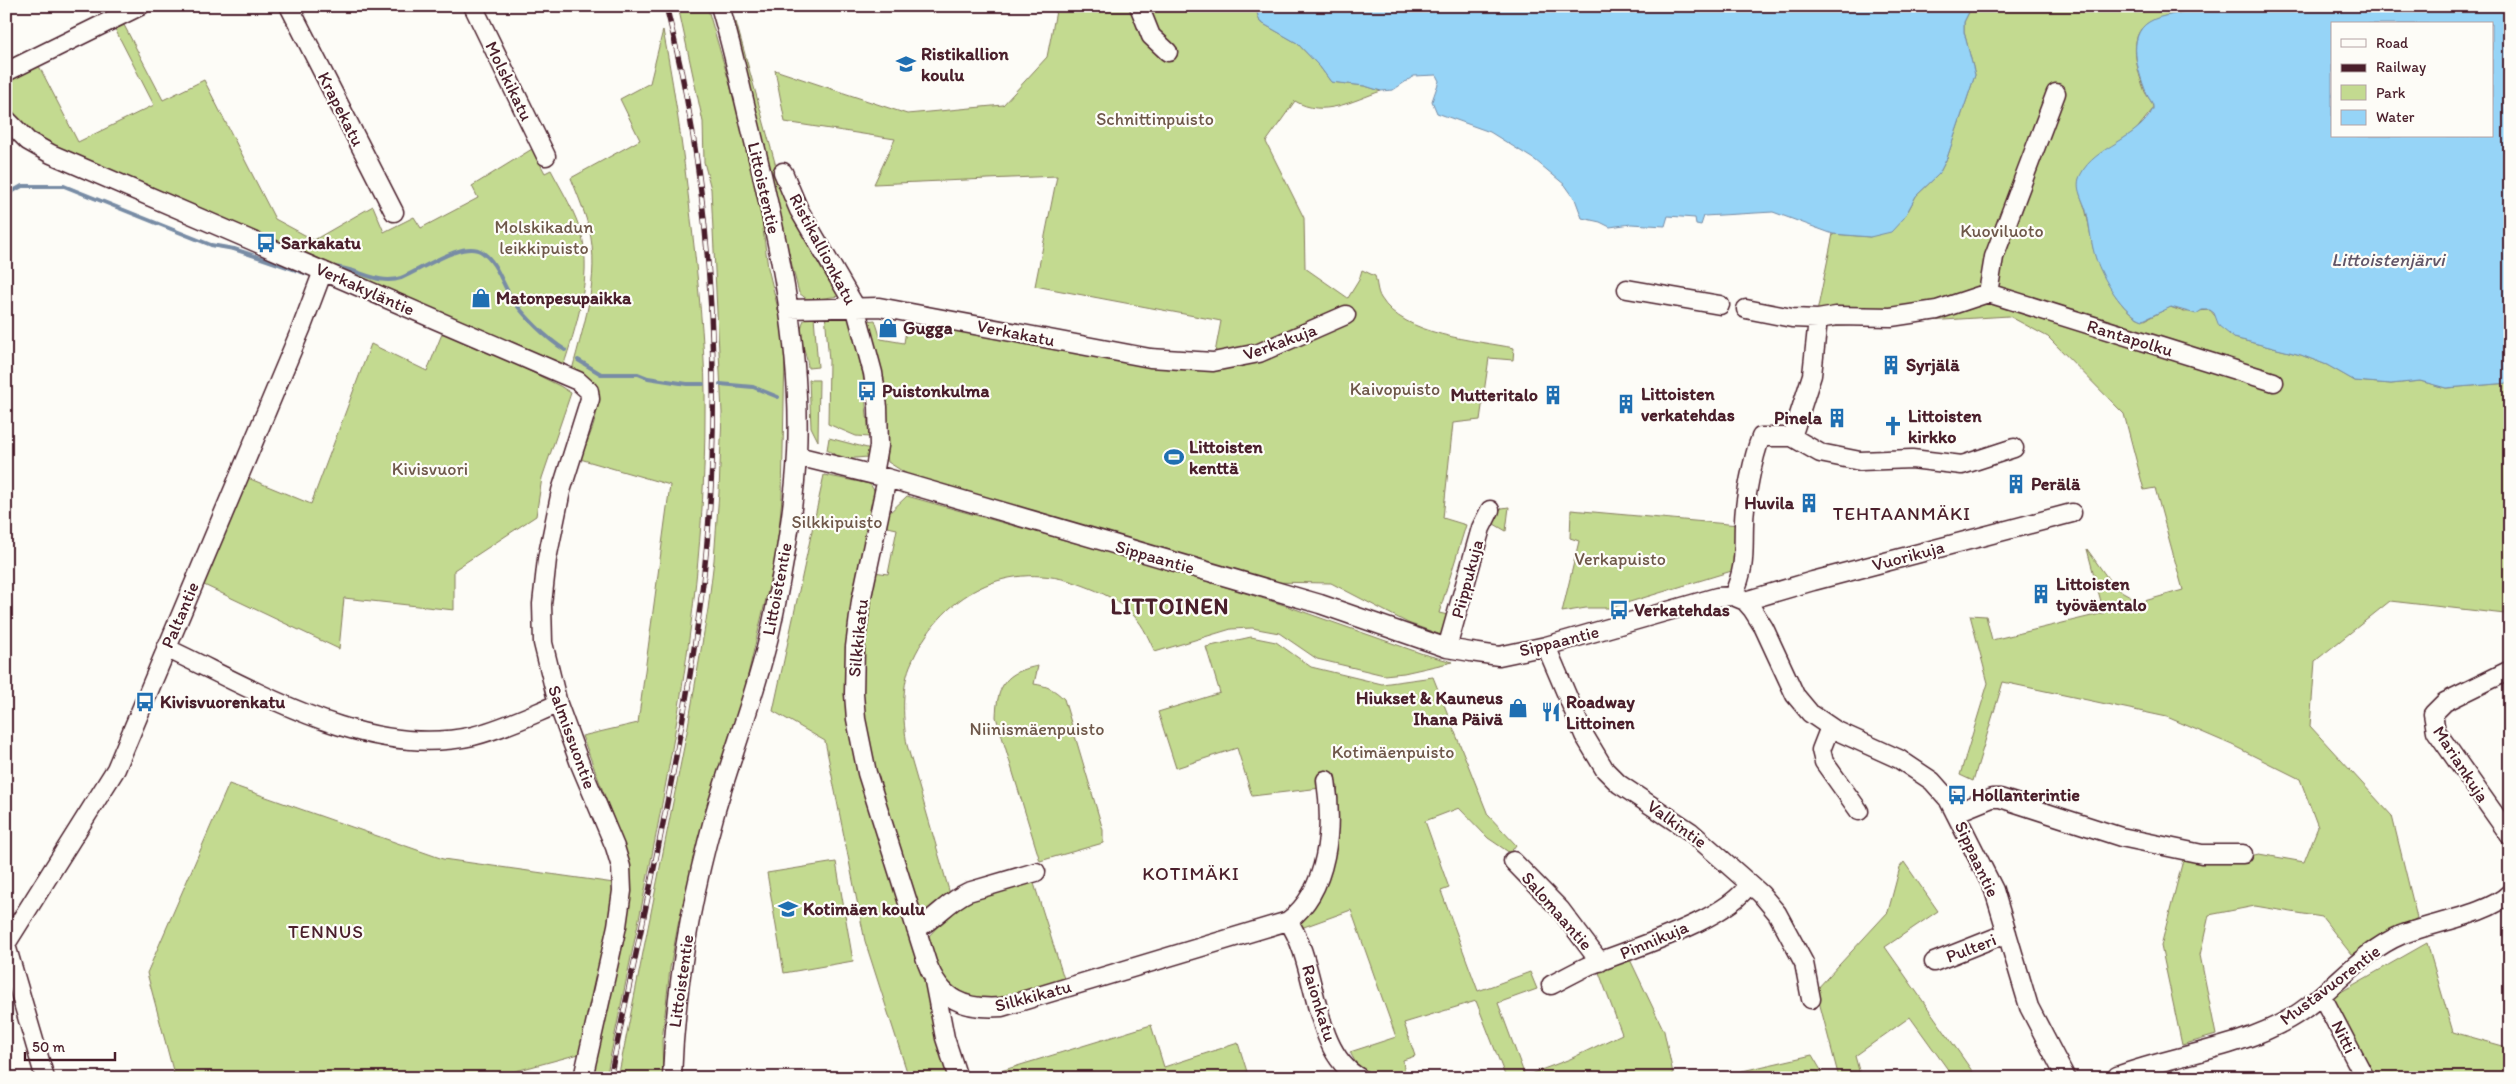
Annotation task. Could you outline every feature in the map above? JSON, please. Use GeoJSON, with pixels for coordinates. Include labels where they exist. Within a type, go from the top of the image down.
{"type":"FeatureCollection","features":[{"type":"Feature","properties":{"kind":"street"},"geometry":{"type":"LineString","coordinates":[[6,72],[140,6]]}},
{"type":"Feature","properties":{"kind":"street","name":"Krapekatu"},"geometry":{"type":"LineString","coordinates":[[289,6],[394,212]]}},
{"type":"Feature","properties":{"kind":"street","name":"Molskikatu"},"geometry":{"type":"LineString","coordinates":[[473,6],[546,156]]}},
{"type":"Feature","properties":{"kind":"street","name":"Littoistentie"},"geometry":{"type":"LineString","coordinates":[[672,1078],[676,1009],[691,914],[716,811],[770,631],[786,550],[797,456],[796,370],[788,309],[771,212],[720,6]]}},
{"type":"Feature","properties":{"kind":"street"},"geometry":{"type":"LineString","coordinates":[[1139,6],[1151,36],[1168,52]]}},
{"type":"Feature","properties":{"kind":"street"},"geometry":{"type":"LineString","coordinates":[[1746,309],[1792,318],[1818,319],[1836,316],[1891,317],[1937,310],[1988,293],[1994,257],[2056,93]]}},
{"type":"Feature","properties":{"kind":"street","name":"Verkakyläntie"},"geometry":{"type":"LineString","coordinates":[[6,119],[28,141],[51,154],[245,235],[323,271],[578,381],[585,386],[590,394]]}},
{"type":"Feature","properties":{"kind":"street","name":"Ristikallionkatu"},"geometry":{"type":"LineString","coordinates":[[783,172],[799,210],[855,306],[873,373],[878,406],[881,476]]}},
{"type":"Feature","properties":{"kind":"street","name":"Paltantie"},"geometry":{"type":"LineString","coordinates":[[6,945],[116,768],[301,329],[323,271]]}},
{"type":"Feature","properties":{"kind":"street"},"geometry":{"type":"LineString","coordinates":[[1627,289],[1720,305]]}},
{"type":"Feature","properties":{"kind":"street","name":"Rantapolku"},"geometry":{"type":"LineString","coordinates":[[1988,293],[2274,382]]}},
{"type":"Feature","properties":{"kind":"street","name":"Verkakatu"},"geometry":{"type":"LineString","coordinates":[[788,309],[855,306],[879,307],[1150,358],[1213,362]]}},
{"type":"Feature","properties":{"kind":"street","name":"Verkakuja"},"geometry":{"type":"LineString","coordinates":[[1213,362],[1259,353],[1346,315]]}},
{"type":"Feature","properties":{"kind":"street"},"geometry":{"type":"LineString","coordinates":[[1792,437],[1812,375],[1818,319]]}},
{"type":"Feature","properties":{"kind":"street","name":"Salmissuontie"},"geometry":{"type":"LineString","coordinates":[[583,1078],[617,926],[622,879],[619,857],[558,704],[543,643],[544,581],[561,490],[590,394]]}},
{"type":"Feature","properties":{"kind":"street"},"geometry":{"type":"LineString","coordinates":[[1739,598],[1744,523],[1755,450],[1761,437],[1792,437],[1820,454],[1860,461],[1912,459],[1962,465],[2014,448]]}},
{"type":"Feature","properties":{"kind":"street","name":"Sippaantie"},"geometry":{"type":"LineString","coordinates":[[797,456],[881,476],[1320,604],[1447,648],[1500,656],[1546,646],[1717,596],[1739,598],[1764,628],[1795,695],[1810,713],[1830,727],[1899,759],[1940,789],[1955,813],[1994,890],[2029,1007],[2066,1078]]}},
{"type":"Feature","properties":{"kind":"street","name":"Silkkikatu"},"geometry":{"type":"LineString","coordinates":[[881,476],[855,647],[854,694],[857,728],[867,773],[916,929],[934,981],[946,995],[961,1004],[982,1008],[1002,1007],[1288,921]]}},
{"type":"Feature","properties":{"kind":"street","name":"Piippukuja"},"geometry":{"type":"LineString","coordinates":[[1447,648],[1481,528],[1490,510]]}},
{"type":"Feature","properties":{"kind":"street","name":"Vuorikuja"},"geometry":{"type":"LineString","coordinates":[[1739,598],[1813,581],[2072,513]]}},
{"type":"Feature","properties":{"kind":"street","name":"Valkintie"},"geometry":{"type":"LineString","coordinates":[[1546,646],[1584,735],[1606,770],[1619,784],[1691,832],[1750,884],[1777,913],[1804,963],[1811,999]]}},
{"type":"Feature","properties":{"kind":"street"},"geometry":{"type":"LineString","coordinates":[[166,648],[314,717],[346,729],[375,735],[419,739],[472,736],[558,704]]}},
{"type":"Feature","properties":{"kind":"street","name":"Mariankuja"},"geometry":{"type":"LineString","coordinates":[[2510,670],[2445,702],[2434,714],[2433,722],[2436,731],[2510,836]]}},
{"type":"Feature","properties":{"kind":"street"},"geometry":{"type":"LineString","coordinates":[[1830,727],[1821,750],[1824,762],[1859,812]]}},
{"type":"Feature","properties":{"kind":"street"},"geometry":{"type":"LineString","coordinates":[[1288,921],[1302,908],[1320,876],[1327,825],[1326,780]]}},
{"type":"Feature","properties":{"kind":"street"},"geometry":{"type":"LineString","coordinates":[[1955,813],[1992,798],[2000,798],[2121,836],[2202,854],[2243,854]]}},
{"type":"Feature","properties":{"kind":"street","name":"Salomaantie"},"geometry":{"type":"LineString","coordinates":[[1513,861],[1560,910],[1600,962]]}},
{"type":"Feature","properties":{"kind":"street"},"geometry":{"type":"LineString","coordinates":[[916,929],[935,918],[954,900],[968,892],[1036,872]]}},
{"type":"Feature","properties":{"kind":"street","name":"Pinnikuja"},"geometry":{"type":"LineString","coordinates":[[1551,985],[1600,962],[1680,930],[1730,904],[1740,897],[1750,884]]}},
{"type":"Feature","properties":{"kind":"street","name":"Mustavuorentie"},"geometry":{"type":"LineString","coordinates":[[2115,1077],[2148,1065],[2266,1031],[2291,1018],[2322,996],[2376,950],[2401,936],[2492,905],[2510,893]]}},
{"type":"Feature","properties":{"kind":"street"},"geometry":{"type":"LineString","coordinates":[[2492,905],[2510,912]]}},
{"type":"Feature","properties":{"kind":"street","name":"Raionkatu"},"geometry":{"type":"LineString","coordinates":[[1288,921],[1300,943],[1318,1009],[1333,1050],[1347,1069],[1360,1078]]}},
{"type":"Feature","properties":{"kind":"street","name":"Pulteri"},"geometry":{"type":"LineString","coordinates":[[1934,962],[2007,933]]}},
{"type":"Feature","properties":{"kind":"street"},"geometry":{"type":"LineString","coordinates":[[6,945],[45,1078]]}},
{"type":"Feature","properties":{"kind":"street"},"geometry":{"type":"LineString","coordinates":[[934,981],[943,1030],[958,1078]]}},
{"type":"Feature","properties":{"kind":"street","name":"Nitti"},"geometry":{"type":"LineString","coordinates":[[2322,996],[2365,1078]]}},
{"type":"Feature","properties":{"kind":"green space"},"geometry":{"type":"Polygon","coordinates":[[[678,6],[707,6],[756,174],[768,268],[780,317],[785,354],[782,497],[777,552],[742,700],[698,841],[678,925],[670,968],[662,1041],[663,1078],[618,1078],[687,732],[708,609],[719,492],[722,413],[711,189],[704,162],[703,122],[678,6]]]}},
{"type":"Feature","properties":{"kind":"green space"},"geometry":{"type":"Polygon","coordinates":[[[1057,6],[1255,6],[1260,22],[1297,43],[1320,67],[1331,82],[1365,86],[1381,91],[1348,103],[1327,108],[1306,106],[1295,101],[1266,142],[1304,218],[1305,268],[1348,298],[1359,280],[1362,270],[1375,276],[1381,298],[1392,311],[1406,321],[1461,339],[1514,348],[1513,360],[1489,358],[1480,420],[1453,423],[1443,518],[1466,525],[1439,613],[1448,615],[1444,636],[1408,623],[1331,583],[1263,582],[910,476],[888,462],[865,321],[875,320],[881,339],[904,343],[908,317],[1214,358],[1221,321],[1035,286],[1057,176],[874,184],[895,139],[785,122],[775,70],[907,114],[1003,105],[1047,57],[1057,6]]]}},
{"type":"Feature","properties":{"kind":"green space","name":"Kuoviluoto"},"geometry":{"type":"Polygon","coordinates":[[[1972,6],[2195,6],[2154,20],[2141,29],[2137,36],[2136,45],[2137,65],[2145,92],[2153,109],[2136,130],[2103,153],[2079,179],[2080,192],[2094,253],[2099,266],[2115,295],[2137,318],[2145,320],[2170,307],[2184,312],[2210,310],[2234,338],[2301,355],[2327,365],[2355,381],[2391,384],[2420,381],[2446,388],[2510,383],[2510,624],[2505,614],[2390,601],[2315,661],[2310,726],[2392,816],[2417,918],[2378,946],[2351,954],[2322,917],[2255,906],[2209,915],[2200,955],[2216,1035],[2182,1045],[2161,946],[2183,860],[2240,858],[2259,854],[2304,862],[2318,827],[2300,779],[2232,745],[2167,717],[2003,682],[1973,781],[1960,775],[1988,683],[1970,615],[1986,616],[1992,640],[2104,613],[2087,549],[2114,587],[2141,602],[2183,590],[2155,488],[2144,490],[2124,414],[2048,337],[2009,316],[1829,327],[1816,317],[1833,234],[1870,237],[1908,211],[1916,196],[1939,174],[1947,158],[1975,75],[1964,32],[1964,22],[1972,6]]]}},
{"type":"Feature","properties":{"kind":"green space"},"geometry":{"type":"Polygon","coordinates":[[[732,19],[736,22],[787,206],[822,270],[830,275],[840,296],[808,300],[799,293],[753,112],[732,19]]]}},
{"type":"Feature","properties":{"kind":"green space","name":"Molskikadun leikkipuisto"},"geometry":{"type":"Polygon","coordinates":[[[124,25],[163,100],[204,80],[275,219],[314,240],[373,206],[384,232],[414,217],[421,228],[478,198],[472,186],[532,149],[545,173],[551,170],[568,202],[579,227],[585,252],[584,286],[581,303],[563,367],[280,241],[244,229],[50,146],[15,118],[6,105],[6,82],[39,66],[78,142],[154,105],[115,29],[124,25]]]}},
{"type":"Feature","properties":{"kind":"green space"},"geometry":{"type":"Polygon","coordinates":[[[663,30],[673,84],[684,165],[704,352],[703,500],[696,583],[685,666],[657,832],[606,1078],[591,1078],[629,874],[625,849],[582,736],[638,723],[670,485],[580,459],[594,422],[597,394],[595,384],[572,370],[587,313],[593,256],[586,218],[571,178],[640,140],[620,99],[650,83],[663,30]]]}},
{"type":"Feature","properties":{"kind":"green space"},"geometry":{"type":"Polygon","coordinates":[[[848,312],[863,374],[869,437],[856,436],[828,424],[829,361],[825,313],[848,312]]]}},
{"type":"Feature","properties":{"kind":"green space"},"geometry":{"type":"Polygon","coordinates":[[[814,316],[818,367],[808,368],[801,329],[806,317],[814,316]]]}},
{"type":"Feature","properties":{"kind":"green space","name":"Kivisvuori"},"geometry":{"type":"Polygon","coordinates":[[[444,329],[571,393],[542,478],[536,516],[454,570],[454,610],[344,598],[339,649],[202,584],[248,478],[311,504],[371,344],[427,371],[444,329]]]}},
{"type":"Feature","properties":{"kind":"green space"},"geometry":{"type":"Polygon","coordinates":[[[809,380],[819,380],[818,441],[811,427],[809,380]]]}},
{"type":"Feature","properties":{"kind":"green space"},"geometry":{"type":"Polygon","coordinates":[[[829,438],[871,449],[868,457],[843,459],[827,450],[829,438]]]}},
{"type":"Feature","properties":{"kind":"green space","name":"Silkkipuisto"},"geometry":{"type":"Polygon","coordinates":[[[824,475],[870,484],[875,492],[858,583],[848,677],[909,929],[952,1078],[909,1078],[865,941],[825,741],[773,711],[824,475]]]}},
{"type":"Feature","properties":{"kind":"green space"},"geometry":{"type":"Polygon","coordinates":[[[907,496],[1147,563],[1284,605],[1423,654],[1453,662],[1404,673],[1384,675],[1317,659],[1279,633],[1252,628],[1231,629],[1155,652],[1141,624],[1129,611],[1110,598],[1082,585],[1055,577],[1028,576],[1003,579],[979,588],[958,601],[939,619],[923,641],[910,666],[905,685],[904,716],[907,745],[950,894],[920,920],[859,714],[860,648],[874,572],[888,574],[897,529],[883,526],[886,516],[907,496]]]}},
{"type":"Feature","properties":{"kind":"green space"},"geometry":{"type":"Polygon","coordinates":[[[1509,507],[1506,531],[1494,524],[1495,515],[1502,508],[1509,507]]]}},
{"type":"Feature","properties":{"kind":"green space","name":"Verkapuisto"},"geometry":{"type":"Polygon","coordinates":[[[1571,510],[1739,525],[1735,570],[1610,608],[1586,608],[1562,612],[1579,541],[1570,538],[1571,510]]]}},
{"type":"Feature","properties":{"kind":"green space","name":"Kotimäenpuisto"},"geometry":{"type":"Polygon","coordinates":[[[1251,637],[1276,642],[1311,667],[1382,684],[1433,677],[1488,815],[1516,845],[1510,853],[1488,838],[1459,808],[1425,821],[1449,888],[1441,891],[1478,991],[1530,972],[1537,989],[1498,1003],[1525,1076],[1570,1059],[1622,1034],[1597,967],[1625,949],[1664,1031],[1674,1078],[1506,1078],[1476,1001],[1404,1023],[1415,1056],[1403,1060],[1405,1076],[1378,1079],[1371,1077],[1360,1068],[1350,1052],[1396,1037],[1351,910],[1301,928],[1298,919],[1325,877],[1338,786],[1252,796],[1237,748],[1176,768],[1158,712],[1220,693],[1206,647],[1251,637]]]}},
{"type":"Feature","properties":{"kind":"green space","name":"Niinismäenpuisto"},"geometry":{"type":"Polygon","coordinates":[[[1038,666],[1034,684],[1050,688],[1064,699],[1103,830],[1103,843],[1040,861],[996,717],[998,696],[1005,682],[1018,672],[1038,666]]]}},
{"type":"Feature","properties":{"kind":"green space"},"geometry":{"type":"Polygon","coordinates":[[[229,784],[443,859],[614,883],[606,946],[579,1054],[490,1078],[175,1078],[147,973],[229,784]]]}},
{"type":"Feature","properties":{"kind":"green space"},"geometry":{"type":"Polygon","coordinates":[[[836,862],[853,961],[784,973],[767,873],[836,862]]]}},
{"type":"Feature","properties":{"kind":"green space"},"geometry":{"type":"Polygon","coordinates":[[[1904,862],[1938,911],[1885,947],[1977,1078],[1954,1078],[1910,1017],[1855,1056],[1861,1078],[1839,1078],[1816,990],[1888,912],[1900,867],[1904,862]]]}},
{"type":"Feature","properties":{"kind":"green space"},"geometry":{"type":"Polygon","coordinates":[[[1032,877],[1065,982],[982,1004],[956,996],[935,971],[928,937],[961,901],[1032,877]]]}},
{"type":"Feature","properties":{"kind":"green space"},"geometry":{"type":"Polygon","coordinates":[[[2427,943],[2453,1032],[2510,1048],[2510,1078],[2366,1078],[2325,1001],[2427,943]]]}},
{"type":"Feature","properties":{"kind":"green space"},"geometry":{"type":"Polygon","coordinates":[[[1151,1025],[1164,1067],[1238,1043],[1249,1078],[978,1078],[1151,1025]]]}},
{"type":"Feature","properties":{"kind":"green space"},"geometry":{"type":"Polygon","coordinates":[[[1812,1055],[1822,1072],[1802,1078],[1712,1078],[1812,1055]]]}},
{"type":"Feature","properties":{"kind":"water"},"geometry":{"type":"Polygon","coordinates":[[[1255,6],[1972,6],[1964,22],[1964,32],[1975,75],[1947,158],[1939,174],[1916,196],[1904,218],[1891,232],[1870,237],[1833,234],[1773,212],[1704,216],[1701,225],[1696,224],[1695,218],[1668,216],[1665,226],[1631,224],[1610,227],[1600,222],[1582,218],[1575,199],[1565,185],[1535,160],[1490,132],[1437,113],[1432,101],[1439,81],[1436,75],[1414,76],[1393,90],[1381,91],[1365,86],[1331,82],[1320,67],[1297,43],[1260,22],[1255,6]]]}},
{"type":"Feature","properties":{"kind":"water","name":"Littoistenjärvi"},"geometry":{"type":"Polygon","coordinates":[[[2195,6],[2510,6],[2510,383],[2446,388],[2420,381],[2391,384],[2355,381],[2327,365],[2301,355],[2234,338],[2219,326],[2214,313],[2210,310],[2202,310],[2196,314],[2171,307],[2143,320],[2135,316],[2121,303],[2108,285],[2096,259],[2087,214],[2079,189],[2079,179],[2087,164],[2137,128],[2146,120],[2153,109],[2153,104],[2147,94],[2137,64],[2136,45],[2142,28],[2154,19],[2195,6]]]}},
{"type":"Feature","properties":{"kind":"waterway"},"geometry":{"type":"LineString","coordinates":[[6,195],[22,186],[64,186],[211,245],[234,249],[308,274]]}},
{"type":"Feature","properties":{"kind":"waterway"},"geometry":{"type":"LineString","coordinates":[[332,267],[350,270],[383,280],[392,280],[401,278],[453,253],[474,249],[482,252],[492,262],[509,294],[524,314],[544,334],[565,350]]}},
{"type":"Feature","properties":{"kind":"waterway"},"geometry":{"type":"LineString","coordinates":[[578,360],[601,374],[638,374],[648,378],[687,384],[703,384]]}},
{"type":"Feature","properties":{"kind":"waterway"},"geometry":{"type":"LineString","coordinates":[[720,384],[753,387],[778,397]]}},
{"type":"Feature","properties":{"kind":"railway"},"geometry":{"type":"LineString","coordinates":[[610,1078],[682,725],[700,607],[708,534],[712,459],[711,305],[705,228],[696,152],[683,78],[666,6]]}},
{"type":"Feature","properties":{"kind":"place","name":"Ristikallion koulu"},"geometry":{"type":"Point","coordinates":[906,64]}},
{"type":"Feature","properties":{"kind":"place","name":"Sarkakatu"},"geometry":{"type":"Point","coordinates":[266,243]}},
{"type":"Feature","properties":{"kind":"place","name":"Matonpesupaikka"},"geometry":{"type":"Point","coordinates":[481,298]}},
{"type":"Feature","properties":{"kind":"place","name":"Gugga"},"geometry":{"type":"Point","coordinates":[888,328]}},
{"type":"Feature","properties":{"kind":"place","name":"Syrjälä"},"geometry":{"type":"Point","coordinates":[1891,365]}},
{"type":"Feature","properties":{"kind":"place","name":"Puistonkulma"},"geometry":{"type":"Point","coordinates":[867,391]}},
{"type":"Feature","properties":{"kind":"place","name":"Mutteritalo"},"geometry":{"type":"Point","coordinates":[1553,395]}},
{"type":"Feature","properties":{"kind":"place","name":"Littoisten verkatehdas"},"geometry":{"type":"Point","coordinates":[1626,404]}},
{"type":"Feature","properties":{"kind":"place","name":"Pinela"},"geometry":{"type":"Point","coordinates":[1837,418]}},
{"type":"Feature","properties":{"kind":"place","name":"Littoisten kirkko"},"geometry":{"type":"Point","coordinates":[1893,426]}},
{"type":"Feature","properties":{"kind":"place","name":"Littoisten kenttä"},"geometry":{"type":"Point","coordinates":[1174,457]}},
{"type":"Feature","properties":{"kind":"place","name":"Perälä"},"geometry":{"type":"Point","coordinates":[2016,484]}},
{"type":"Feature","properties":{"kind":"place","name":"Huvila"},"geometry":{"type":"Point","coordinates":[1809,503]}},
{"type":"Feature","properties":{"kind":"place","name":"Littoisten työväentalo"},"geometry":{"type":"Point","coordinates":[2041,594]}},
{"type":"Feature","properties":{"kind":"place","name":"Verkatehdas"},"geometry":{"type":"Point","coordinates":[1619,610]}},
{"type":"Feature","properties":{"kind":"place","name":"Kivisvuorenkatu"},"geometry":{"type":"Point","coordinates":[145,702]}},
{"type":"Feature","properties":{"kind":"place","name":"Hiukset & Kauneus Ihana Päivä"},"geometry":{"type":"Point","coordinates":[1518,708]}},
{"type":"Feature","properties":{"kind":"place","name":"Roadway Littoinen"},"geometry":{"type":"Point","coordinates":[1551,712]}},
{"type":"Feature","properties":{"kind":"place","name":"Hollanterintie"},"geometry":{"type":"Point","coordinates":[1957,795]}},
{"type":"Feature","properties":{"kind":"place","name":"Kotimäen koulu"},"geometry":{"type":"Point","coordinates":[788,909]}},
{"type":"Feature","properties":{"kind":"district","name":"TEHTAANMÄKI"},"geometry":{"type":"Point","coordinates":[1902,513]}},
{"type":"Feature","properties":{"kind":"district","name":"LITTOINEN"},"geometry":{"type":"Point","coordinates":[1170,606]}},
{"type":"Feature","properties":{"kind":"district","name":"KOTIMÄKI"},"geometry":{"type":"Point","coordinates":[1191,873]}},
{"type":"Feature","properties":{"kind":"district","name":"TENNUS"},"geometry":{"type":"Point","coordinates":[326,931]}},
{"type":"Feature","properties":{"kind":"park label","name":"Schnittinpuisto"},"geometry":{"type":"Point","coordinates":[1155,119]}},
{"type":"Feature","properties":{"kind":"park label","name":"Kaivopuisto"},"geometry":{"type":"Point","coordinates":[1395,389]}}]}
